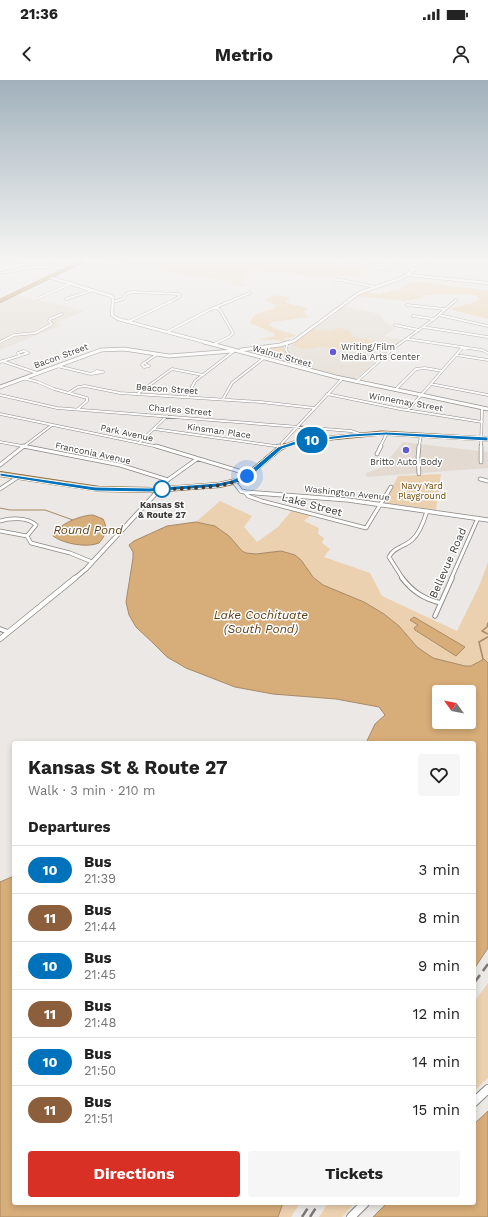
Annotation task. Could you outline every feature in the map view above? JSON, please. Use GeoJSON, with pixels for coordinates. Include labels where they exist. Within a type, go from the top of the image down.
{"type":"FeatureCollection","features":[{"type":"Feature","properties":{"kind":"main road"},"geometry":{"type":"LineString","coordinates":[[0,474],[99,489],[123,491],[159,490],[218,485],[234,482],[249,474],[282,447],[300,441],[360,434],[386,433],[488,439]]}},
{"type":"Feature","properties":{"kind":"main road"},"geometry":{"type":"LineString","coordinates":[[476,1100],[488,1089]]}},
{"type":"Feature","properties":{"kind":"main road"},"geometry":{"type":"LineString","coordinates":[[351,1217],[363,1205]]}},
{"type":"Feature","properties":{"kind":"street","name":"Walnut Street"},"geometry":{"type":"LineString","coordinates":[[112,313],[112,316],[128,322],[342,379],[488,409]]}},
{"type":"Feature","properties":{"kind":"street"},"geometry":{"type":"LineString","coordinates":[[128,322],[147,313]]}},
{"type":"Feature","properties":{"kind":"street"},"geometry":{"type":"LineString","coordinates":[[167,332],[206,313]]}},
{"type":"Feature","properties":{"kind":"street"},"geometry":{"type":"LineString","coordinates":[[214,344],[233,333],[222,313]]}},
{"type":"Feature","properties":{"kind":"street","name":"Bacon Street"},"geometry":{"type":"LineString","coordinates":[[0,388],[37,372],[104,349],[124,349],[156,355],[172,356],[249,350],[287,344],[296,340],[332,313]]}},
{"type":"Feature","properties":{"kind":"street"},"geometry":{"type":"LineString","coordinates":[[0,342],[14,335],[35,334],[52,324],[49,320],[50,319],[62,314]]}},
{"type":"Feature","properties":{"kind":"street"},"geometry":{"type":"LineString","coordinates":[[356,382],[407,339],[439,315],[488,326]]}},
{"type":"Feature","properties":{"kind":"street"},"geometry":{"type":"LineString","coordinates":[[413,316],[434,319]]}},
{"type":"Feature","properties":{"kind":"street"},"geometry":{"type":"LineString","coordinates":[[395,326],[419,330]]}},
{"type":"Feature","properties":{"kind":"street"},"geometry":{"type":"LineString","coordinates":[[423,327],[488,337]]}},
{"type":"Feature","properties":{"kind":"street"},"geometry":{"type":"LineString","coordinates":[[407,339],[482,350],[488,353]]}},
{"type":"Feature","properties":{"kind":"street"},"geometry":{"type":"LineString","coordinates":[[287,344],[286,350],[293,361],[291,365]]}},
{"type":"Feature","properties":{"kind":"street"},"geometry":{"type":"LineString","coordinates":[[408,410],[463,347]]}},
{"type":"Feature","properties":{"kind":"street","name":"Bacon Street"},"geometry":{"type":"LineString","coordinates":[[245,352],[249,350]]}},
{"type":"Feature","properties":{"kind":"street"},"geometry":{"type":"LineString","coordinates":[[187,397],[194,382],[236,351]]}},
{"type":"Feature","properties":{"kind":"street"},"geometry":{"type":"LineString","coordinates":[[1,361],[19,355]]}},
{"type":"Feature","properties":{"kind":"street"},"geometry":{"type":"LineString","coordinates":[[144,363],[156,355]]}},
{"type":"Feature","properties":{"kind":"street"},"geometry":{"type":"LineString","coordinates":[[456,355],[487,360],[488,356]]}},
{"type":"Feature","properties":{"kind":"street"},"geometry":{"type":"LineString","coordinates":[[223,399],[230,384],[264,358]]}},
{"type":"Feature","properties":{"kind":"street"},"geometry":{"type":"LineString","coordinates":[[1,361],[37,372]]}},
{"type":"Feature","properties":{"kind":"street"},"geometry":{"type":"LineString","coordinates":[[56,365],[91,374]]}},
{"type":"Feature","properties":{"kind":"street"},"geometry":{"type":"LineString","coordinates":[[395,390],[416,368],[442,371]]}},
{"type":"Feature","properties":{"kind":"street"},"geometry":{"type":"LineString","coordinates":[[137,394],[172,369],[203,375]]}},
{"type":"Feature","properties":{"kind":"street"},"geometry":{"type":"LineString","coordinates":[[23,378],[88,399],[78,409]]}},
{"type":"Feature","properties":{"kind":"street"},"geometry":{"type":"LineString","coordinates":[[282,447],[282,444],[296,427],[342,379]]}},
{"type":"Feature","properties":{"kind":"street"},"geometry":{"type":"LineString","coordinates":[[431,384],[488,395]]}},
{"type":"Feature","properties":{"kind":"street","name":"Beacon Street"},"geometry":{"type":"LineString","coordinates":[[68,393],[78,387],[85,386],[116,392],[273,403],[314,408]]}},
{"type":"Feature","properties":{"kind":"street","name":"Charles Street"},"geometry":{"type":"LineString","coordinates":[[0,394],[51,407],[351,431],[360,434]]}},
{"type":"Feature","properties":{"kind":"street","name":"Winnemay Street"},"geometry":{"type":"LineString","coordinates":[[327,394],[408,410],[482,422]]}},
{"type":"Feature","properties":{"kind":"street"},"geometry":{"type":"LineString","coordinates":[[481,462],[482,408]]}},
{"type":"Feature","properties":{"kind":"street","name":"Park Avenue"},"geometry":{"type":"LineString","coordinates":[[0,414],[139,443],[249,474]]}},
{"type":"Feature","properties":{"kind":"street"},"geometry":{"type":"LineString","coordinates":[[139,443],[167,416]]}},
{"type":"Feature","properties":{"kind":"street"},"geometry":{"type":"LineString","coordinates":[[0,465],[52,425]]}},
{"type":"Feature","properties":{"kind":"street","name":"Kinsman Place"},"geometry":{"type":"LineString","coordinates":[[154,429],[282,447]]}},
{"type":"Feature","properties":{"kind":"street"},"geometry":{"type":"LineString","coordinates":[[377,454],[386,433]]}},
{"type":"Feature","properties":{"kind":"street"},"geometry":{"type":"LineString","coordinates":[[419,474],[418,457],[421,434]]}},
{"type":"Feature","properties":{"kind":"street","name":"Franconia Avenue"},"geometry":{"type":"LineString","coordinates":[[0,442],[120,465],[168,480]]}},
{"type":"Feature","properties":{"kind":"street"},"geometry":{"type":"LineString","coordinates":[[0,639],[92,562],[153,498],[161,485],[197,459]]}},
{"type":"Feature","properties":{"kind":"street"},"geometry":{"type":"LineString","coordinates":[[0,489],[18,477]]}},
{"type":"Feature","properties":{"kind":"street"},"geometry":{"type":"LineString","coordinates":[[480,479],[488,481]]}},
{"type":"Feature","properties":{"kind":"street","name":"Lake Street"},"geometry":{"type":"LineString","coordinates":[[234,482],[241,491],[253,498],[366,528],[381,504]]}},
{"type":"Feature","properties":{"kind":"street"},"geometry":{"type":"LineString","coordinates":[[381,504],[391,487]]}},
{"type":"Feature","properties":{"kind":"street"},"geometry":{"type":"LineString","coordinates":[[245,492],[251,492],[253,498]]}},
{"type":"Feature","properties":{"kind":"street","name":"Washington Avenue"},"geometry":{"type":"LineString","coordinates":[[251,492],[381,504],[488,520]]}},
{"type":"Feature","properties":{"kind":"street"},"geometry":{"type":"LineString","coordinates":[[427,511],[414,538],[408,543],[392,551],[389,557],[391,563],[411,590],[422,598],[441,603]]}},
{"type":"Feature","properties":{"kind":"street"},"geometry":{"type":"LineString","coordinates":[[0,521],[10,518],[33,522],[36,525],[27,536]]}},
{"type":"Feature","properties":{"kind":"street","name":"Bellevue Road"},"geometry":{"type":"LineString","coordinates":[[435,616],[478,518]]}},
{"type":"Feature","properties":{"kind":"street"},"geometry":{"type":"LineString","coordinates":[[0,531],[27,536]]}},
{"type":"Feature","properties":{"kind":"street"},"geometry":{"type":"LineString","coordinates":[[27,536],[31,543],[70,553],[92,562]]}},
{"type":"Feature","properties":{"kind":"street"},"geometry":{"type":"LineString","coordinates":[[0,629],[8,632]]}},
{"type":"Feature","properties":{"kind":"shaded area"},"geometry":{"type":"Polygon","coordinates":[[[0,313],[79,313],[58,322],[61,324],[58,327],[0,350],[0,313]]]}},
{"type":"Feature","properties":{"kind":"shaded area"},"geometry":{"type":"Polygon","coordinates":[[[336,313],[379,314],[385,322],[395,328],[384,336],[404,340],[354,380],[296,366],[287,349],[288,347],[336,313]]]}},
{"type":"Feature","properties":{"kind":"shaded area"},"geometry":{"type":"Polygon","coordinates":[[[403,442],[488,452],[488,468],[367,477],[366,473],[383,467],[403,442]]]}},
{"type":"Feature","properties":{"kind":"green space"},"geometry":{"type":"Polygon","coordinates":[[[305,313],[311,317],[272,322],[269,325],[276,329],[296,335],[284,338],[286,341],[258,339],[273,337],[275,334],[250,323],[255,314],[305,313]]]}},
{"type":"Feature","properties":{"kind":"green space"},"geometry":{"type":"Polygon","coordinates":[[[465,313],[488,313],[488,319],[465,313]]]}},
{"type":"Feature","properties":{"kind":"green space"},"geometry":{"type":"Polygon","coordinates":[[[339,328],[350,330],[354,337],[374,341],[365,351],[362,352],[319,346],[317,348],[302,349],[292,345],[312,329],[329,331],[339,328]]]}},
{"type":"Feature","properties":{"kind":"green space"},"geometry":{"type":"Polygon","coordinates":[[[282,346],[284,347],[291,363],[248,351],[282,346]]]}},
{"type":"Feature","properties":{"kind":"green space","name":"Navy Yard Playground"},"geometry":{"type":"Polygon","coordinates":[[[441,474],[436,510],[384,503],[398,476],[441,474]]]}},
{"type":"Feature","properties":{"kind":"green space"},"geometry":{"type":"Polygon","coordinates":[[[220,501],[252,516],[244,527],[257,542],[278,527],[292,510],[311,515],[304,521],[319,528],[318,534],[324,538],[322,543],[330,549],[324,557],[370,573],[382,596],[457,631],[480,584],[488,562],[488,663],[484,659],[471,666],[465,666],[433,658],[417,647],[399,626],[384,614],[364,602],[323,585],[308,571],[281,551],[258,554],[244,552],[218,528],[205,523],[196,522],[220,501]]]}},
{"type":"Feature","properties":{"kind":"green space"},"geometry":{"type":"Polygon","coordinates":[[[488,983],[488,1078],[476,1089],[476,999],[488,983]]]}},
{"type":"Feature","properties":{"kind":"green space"},"geometry":{"type":"Polygon","coordinates":[[[282,1205],[299,1205],[291,1217],[278,1217],[282,1205]]]}},
{"type":"Feature","properties":{"kind":"green space"},"geometry":{"type":"Polygon","coordinates":[[[327,1205],[353,1205],[342,1217],[319,1217],[327,1205]]]}},
{"type":"Feature","properties":{"kind":"water","name":"Round Pond"},"geometry":{"type":"Polygon","coordinates":[[[88,515],[93,515],[103,519],[106,528],[105,534],[99,543],[82,545],[69,543],[53,536],[60,528],[70,521],[88,515]]]}},
{"type":"Feature","properties":{"kind":"water","name":"Lake Cochituate (South Pond)"},"geometry":{"type":"Polygon","coordinates":[[[196,522],[215,526],[229,536],[242,551],[246,553],[256,554],[281,551],[295,555],[301,560],[313,577],[323,585],[364,602],[384,614],[399,626],[417,647],[433,658],[465,666],[471,666],[484,659],[488,663],[488,948],[476,966],[476,741],[367,741],[375,724],[385,715],[379,707],[336,699],[273,694],[235,687],[186,668],[167,657],[136,627],[129,615],[126,602],[133,552],[129,545],[134,541],[167,526],[196,522]]]}},
{"type":"Feature","properties":{"kind":"water"},"geometry":{"type":"Polygon","coordinates":[[[414,617],[465,647],[456,656],[415,630],[414,628],[418,625],[410,620],[414,617]]]}},
{"type":"Feature","properties":{"kind":"water"},"geometry":{"type":"Polygon","coordinates":[[[12,877],[12,1205],[282,1205],[278,1217],[0,1217],[0,882],[12,877]]]}},
{"type":"Feature","properties":{"kind":"water"},"geometry":{"type":"Polygon","coordinates":[[[488,1111],[488,1217],[373,1217],[385,1205],[476,1205],[476,1122],[488,1111]]]}},
{"type":"Feature","properties":{"kind":"waterway"},"geometry":{"type":"LineString","coordinates":[[0,508],[10,510],[45,510],[73,520]]}},
{"type":"Feature","properties":{"kind":"waterway"},"geometry":{"type":"LineString","coordinates":[[488,623],[487,627],[482,631],[488,634]]}},
{"type":"Feature","properties":{"kind":"waterway"},"geometry":{"type":"LineString","coordinates":[[483,659],[479,642],[488,637]]}},
{"type":"Feature","properties":{"kind":"railway"},"geometry":{"type":"LineString","coordinates":[[476,980],[488,964]]}},
{"type":"Feature","properties":{"kind":"railway"},"geometry":{"type":"LineString","coordinates":[[302,1217],[310,1205]]}},
{"type":"Feature","properties":{"kind":"railway"},"geometry":{"type":"LineString","coordinates":[[310,1217],[318,1205]]}},
{"type":"Feature","properties":{"kind":"bus line","name":"10"},"geometry":{"type":"LineString","coordinates":[[0,474],[95,489],[118,491],[149,490],[218,485],[234,482],[249,474],[275,451],[288,444],[300,441],[351,435],[386,433],[488,439]]}},
{"type":"Feature","properties":{"kind":"place","name":"Writing/Film Media Arts Center"},"geometry":{"type":"Point","coordinates":[333,352]}},
{"type":"Feature","properties":{"kind":"place","name":"Britto Auto Body"},"geometry":{"type":"Point","coordinates":[406,450]}},
{"type":"Feature","properties":{"kind":"place","name":"Kansas St & Route 27"},"geometry":{"type":"Point","coordinates":[162,489]}},
{"type":"Feature","properties":{"kind":"route"},"geometry":{"type":"LineString","coordinates":[[162,489],[160,487],[159,490],[231,483],[247,476]]}}]}
